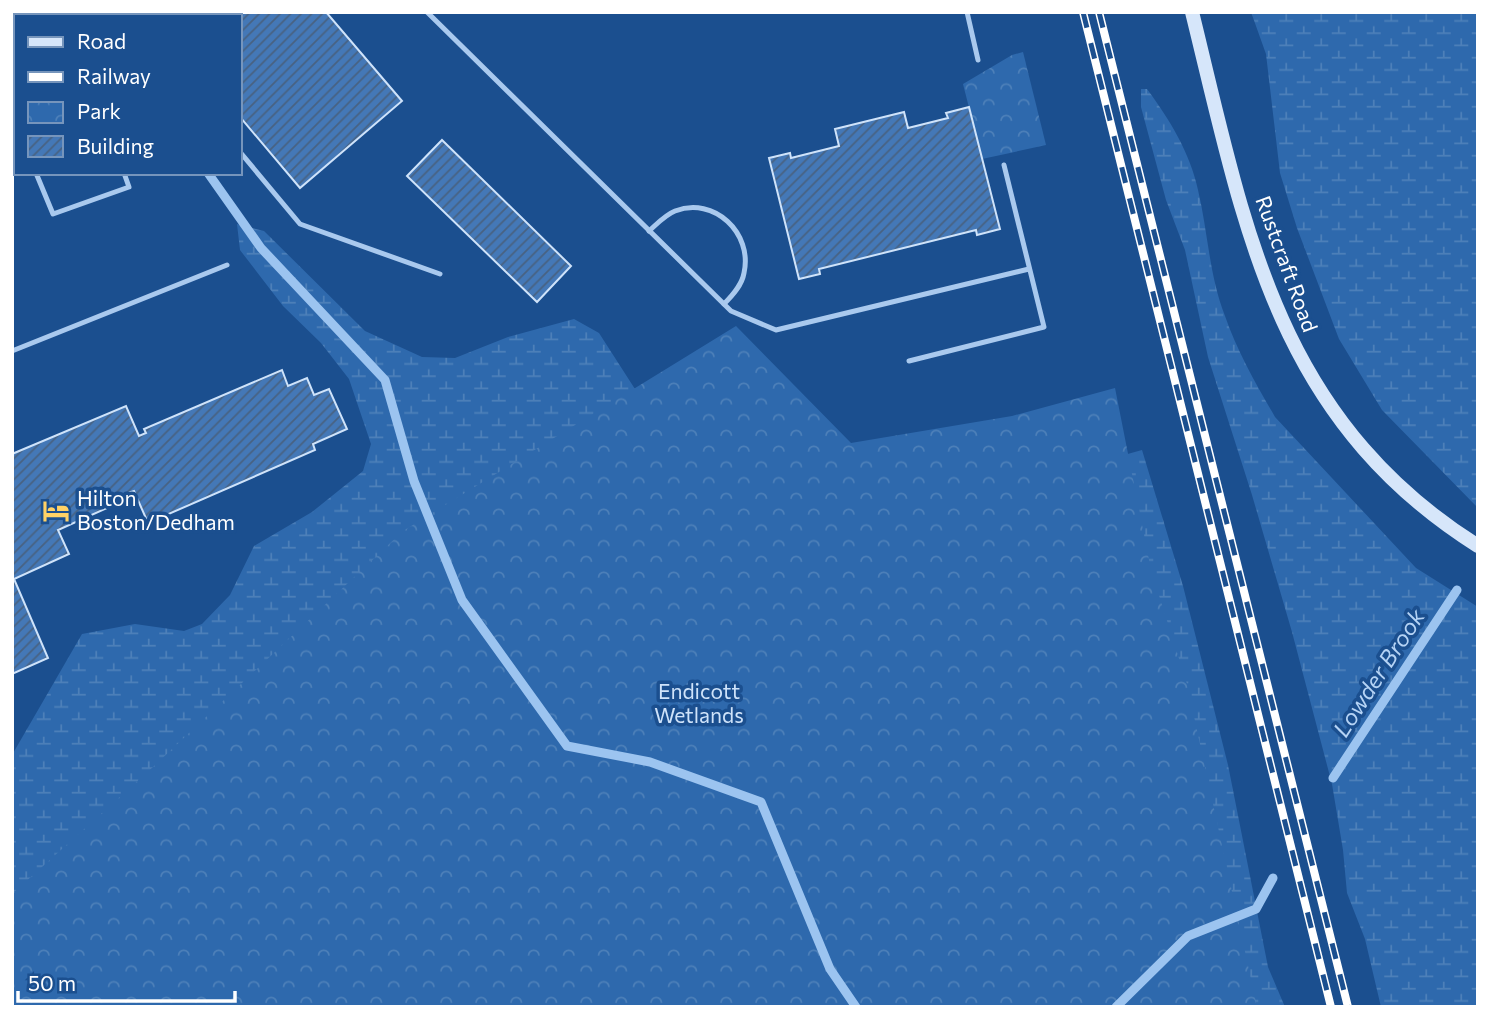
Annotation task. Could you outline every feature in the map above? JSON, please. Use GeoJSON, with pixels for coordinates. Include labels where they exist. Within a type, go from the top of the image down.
{"type":"FeatureCollection","features":[{"type":"Feature","properties":{"kind":"main road","name":"Rustcraft Road"},"geometry":{"type":"LineString","coordinates":[[1192,12],[1239,202],[1274,304],[1294,346],[1342,424],[1373,460],[1408,494],[1478,546]]}},
{"type":"Feature","properties":{"kind":"lane"},"geometry":{"type":"LineString","coordinates":[[427,12],[731,311],[776,330],[1029,269]]}},
{"type":"Feature","properties":{"kind":"lane"},"geometry":{"type":"LineString","coordinates":[[967,12],[978,60]]}},
{"type":"Feature","properties":{"kind":"lane"},"geometry":{"type":"LineString","coordinates":[[242,154],[300,224],[440,274]]}},
{"type":"Feature","properties":{"kind":"lane"},"geometry":{"type":"LineString","coordinates":[[909,361],[1044,327],[1004,165]]}},
{"type":"Feature","properties":{"kind":"lane"},"geometry":{"type":"LineString","coordinates":[[37,175],[52,214],[129,187],[125,175]]}},
{"type":"Feature","properties":{"kind":"lane"},"geometry":{"type":"LineString","coordinates":[[649,231],[675,211],[691,208],[707,209],[734,226],[743,241],[746,258],[744,275],[724,304]]}},
{"type":"Feature","properties":{"kind":"lane"},"geometry":{"type":"LineString","coordinates":[[12,351],[227,265]]}},
{"type":"Feature","properties":{"kind":"green space"},"geometry":{"type":"Polygon","coordinates":[[[1251,12],[1478,12],[1478,508],[1382,410],[1339,339],[1297,228],[1280,173],[1266,54],[1251,12]]]}},
{"type":"Feature","properties":{"kind":"green space"},"geometry":{"type":"Polygon","coordinates":[[[1023,52],[1046,145],[982,159],[963,84],[1012,55],[1023,52]]]}},
{"type":"Feature","properties":{"kind":"green space"},"geometry":{"type":"Polygon","coordinates":[[[1141,89],[1147,89],[1164,113],[1190,163],[1220,301],[1241,355],[1275,417],[1416,568],[1478,607],[1478,1007],[1381,1007],[1365,939],[1347,893],[1332,784],[1292,632],[1208,357],[1185,250],[1166,200],[1141,107],[1141,89]]]}},
{"type":"Feature","properties":{"kind":"green space","name":"Endicott Wetlands"},"geometry":{"type":"Polygon","coordinates":[[[237,224],[264,231],[365,331],[422,357],[455,358],[508,337],[574,319],[599,333],[651,414],[1031,481],[1142,450],[1183,586],[1228,765],[1268,967],[1285,1007],[12,1007],[12,755],[82,634],[135,624],[184,631],[202,624],[230,595],[254,546],[312,512],[363,471],[371,444],[349,379],[321,343],[283,306],[240,250],[237,224]]]}},
{"type":"Feature","properties":{"kind":"green space","name":"Endicott Wetlands"},"geometry":{"type":"Polygon","coordinates":[[[736,326],[851,443],[1012,416],[1115,388],[1151,570],[1187,684],[1257,1007],[12,1007],[12,894],[153,767],[403,531],[736,326]]]}},
{"type":"Feature","properties":{"kind":"building"},"geometry":{"type":"Polygon","coordinates":[[[326,12],[402,101],[300,188],[242,119],[242,14],[198,14],[326,12]]]}},
{"type":"Feature","properties":{"kind":"building"},"geometry":{"type":"Polygon","coordinates":[[[969,107],[1000,229],[977,235],[976,230],[819,269],[820,274],[799,279],[769,158],[790,153],[791,158],[839,146],[835,129],[904,112],[908,128],[948,118],[946,113],[969,107]]]}},
{"type":"Feature","properties":{"kind":"building"},"geometry":{"type":"Polygon","coordinates":[[[442,140],[571,266],[537,302],[407,176],[442,140]]]}},
{"type":"Feature","properties":{"kind":"building","name":"Hilton Boston/Dedham"},"geometry":{"type":"Polygon","coordinates":[[[282,370],[288,386],[307,378],[314,395],[329,389],[347,429],[313,444],[315,450],[148,523],[134,491],[125,494],[127,499],[58,530],[69,554],[14,579],[48,658],[12,674],[12,454],[126,406],[139,436],[146,433],[144,429],[282,370]]]}},
{"type":"Feature","properties":{"kind":"waterway"},"geometry":{"type":"LineString","coordinates":[[209,175],[261,248],[385,380],[414,481],[462,600],[567,746],[650,762],[761,802],[830,969],[856,1007]]}},
{"type":"Feature","properties":{"kind":"waterway","name":"Lowder Brook"},"geometry":{"type":"LineString","coordinates":[[1333,778],[1457,590]]}},
{"type":"Feature","properties":{"kind":"waterway","name":"Lowder Brook"},"geometry":{"type":"LineString","coordinates":[[1116,1007],[1188,936],[1256,909],[1273,878]]}},
{"type":"Feature","properties":{"kind":"railway"},"geometry":{"type":"LineString","coordinates":[[1083,12],[1331,1007]]}},
{"type":"Feature","properties":{"kind":"railway"},"geometry":{"type":"LineString","coordinates":[[1099,12],[1348,1007]]}},
{"type":"Feature","properties":{"kind":"place","name":"Hilton Boston/Dedham"},"geometry":{"type":"Point","coordinates":[56,511]}}]}
